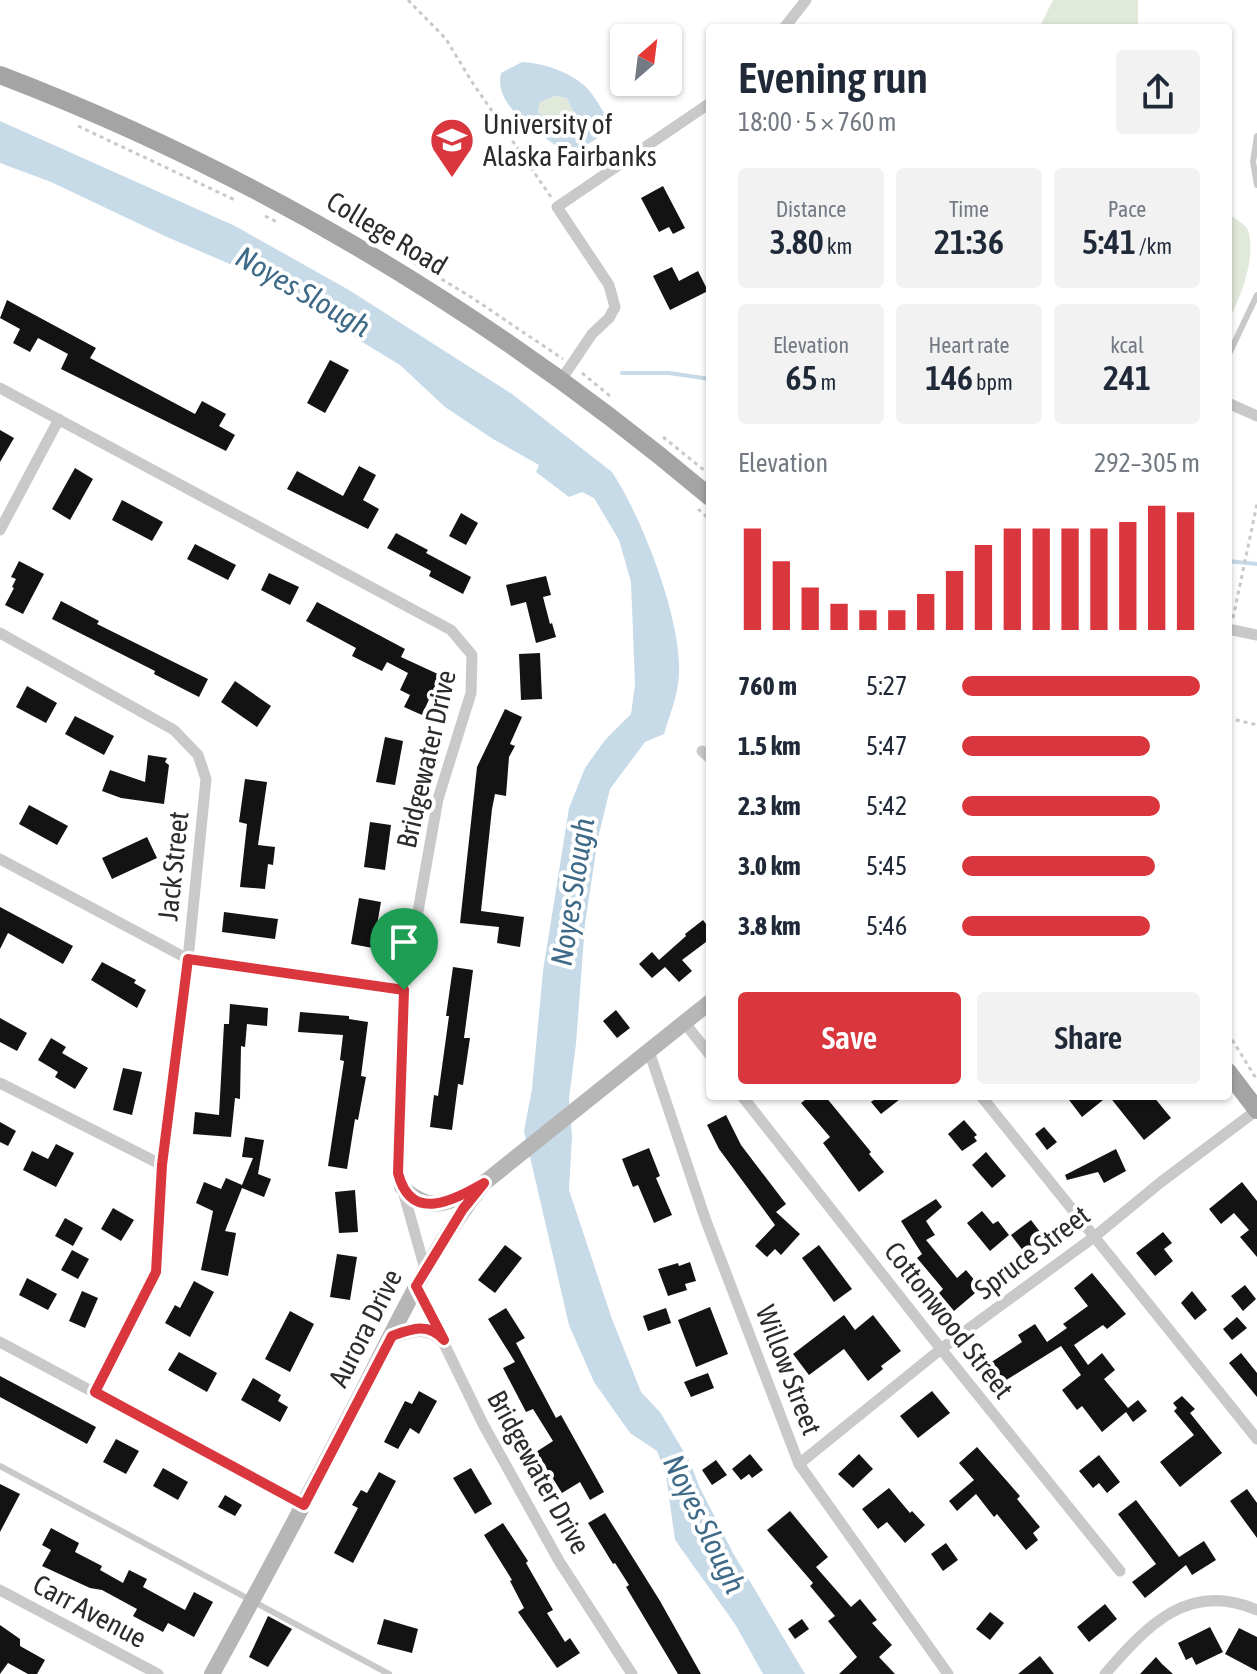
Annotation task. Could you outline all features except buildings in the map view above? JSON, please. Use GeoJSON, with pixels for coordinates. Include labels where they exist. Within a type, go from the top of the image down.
{"type":"FeatureCollection","features":[{"type":"Feature","properties":{"kind":"main road","name":"College Road"},"geometry":{"type":"LineString","coordinates":[[0,75],[122,125],[307,218],[402,273],[484,325],[561,380],[704,504]]}},
{"type":"Feature","properties":{"kind":"main road"},"geometry":{"type":"LineString","coordinates":[[1232,1077],[1257,1110]]}},
{"type":"Feature","properties":{"kind":"street"},"geometry":{"type":"LineString","coordinates":[[787,24],[806,0]]}},
{"type":"Feature","properties":{"kind":"street"},"geometry":{"type":"LineString","coordinates":[[561,380],[592,334],[609,318],[615,307],[609,285],[557,207],[706,106]]}},
{"type":"Feature","properties":{"kind":"street","name":"Bridgewater Drive"},"geometry":{"type":"LineString","coordinates":[[0,388],[451,630],[472,655],[471,693],[438,799],[404,990],[398,1173],[425,1269]]}},
{"type":"Feature","properties":{"kind":"street"},"geometry":{"type":"LineString","coordinates":[[1232,405],[1257,416]]}},
{"type":"Feature","properties":{"kind":"street"},"geometry":{"type":"LineString","coordinates":[[0,530],[59,419]]}},
{"type":"Feature","properties":{"kind":"street"},"geometry":{"type":"LineString","coordinates":[[1232,630],[1257,635]]}},
{"type":"Feature","properties":{"kind":"street","name":"Jack Street"},"geometry":{"type":"LineString","coordinates":[[0,633],[174,730],[198,755],[206,779],[188,959],[162,1165],[156,1272],[95,1392]]}},
{"type":"Feature","properties":{"kind":"street"},"geometry":{"type":"LineString","coordinates":[[0,859],[188,959],[404,990]]}},
{"type":"Feature","properties":{"kind":"street","name":"Aurora Drive"},"geometry":{"type":"LineString","coordinates":[[212,1674],[304,1505],[425,1269],[463,1209],[484,1183],[706,1005]]}},
{"type":"Feature","properties":{"kind":"street"},"geometry":{"type":"LineString","coordinates":[[684,1022],[706,1050]]}},
{"type":"Feature","properties":{"kind":"street","name":"Willow Street"},"geometry":{"type":"LineString","coordinates":[[649,1051],[706,1221],[799,1464],[948,1674]]}},
{"type":"Feature","properties":{"kind":"street"},"geometry":{"type":"LineString","coordinates":[[0,1083],[162,1165]]}},
{"type":"Feature","properties":{"kind":"street","name":"Cottonwood Street"},"geometry":{"type":"LineString","coordinates":[[745,1100],[1120,1571]]}},
{"type":"Feature","properties":{"kind":"street"},"geometry":{"type":"LineString","coordinates":[[984,1100],[1257,1439]]}},
{"type":"Feature","properties":{"kind":"street","name":"Spruce Street"},"geometry":{"type":"LineString","coordinates":[[799,1464],[941,1349],[1094,1237],[1257,1110]]}},
{"type":"Feature","properties":{"kind":"street"},"geometry":{"type":"LineString","coordinates":[[402,1187],[428,1205],[449,1202],[484,1183]]}},
{"type":"Feature","properties":{"kind":"street","name":"Bridgewater Drive"},"geometry":{"type":"LineString","coordinates":[[416,1286],[483,1424],[559,1561],[632,1674]]}},
{"type":"Feature","properties":{"kind":"street"},"geometry":{"type":"LineString","coordinates":[[392,1336],[413,1328],[427,1328],[444,1340]]}},
{"type":"Feature","properties":{"kind":"street"},"geometry":{"type":"LineString","coordinates":[[0,1342],[304,1505]]}},
{"type":"Feature","properties":{"kind":"street","name":"Carr Avenue"},"geometry":{"type":"LineString","coordinates":[[0,1590],[158,1674]]}},
{"type":"Feature","properties":{"kind":"street"},"geometry":{"type":"LineString","coordinates":[[1105,1674],[1167,1613],[1200,1600],[1243,1604],[1257,1610]]}},
{"type":"Feature","properties":{"kind":"lane"},"geometry":{"type":"LineString","coordinates":[[1257,136],[1253,162],[1257,185]]}},
{"type":"Feature","properties":{"kind":"lane"},"geometry":{"type":"LineString","coordinates":[[1232,348],[1257,295]]}},
{"type":"Feature","properties":{"kind":"lane"},"geometry":{"type":"LineString","coordinates":[[0,1466],[389,1674]]}},
{"type":"Feature","properties":{"kind":"path"},"geometry":{"type":"LineString","coordinates":[[408,0],[446,39],[557,207]]}},
{"type":"Feature","properties":{"kind":"path"},"geometry":{"type":"LineString","coordinates":[[72,123],[238,202]]}},
{"type":"Feature","properties":{"kind":"path"},"geometry":{"type":"LineString","coordinates":[[264,215],[288,228]]}},
{"type":"Feature","properties":{"kind":"path"},"geometry":{"type":"LineString","coordinates":[[1232,614],[1257,504]]}},
{"type":"Feature","properties":{"kind":"path"},"geometry":{"type":"LineString","coordinates":[[1232,719],[1257,725]]}},
{"type":"Feature","properties":{"kind":"path"},"geometry":{"type":"LineString","coordinates":[[1232,1039],[1257,1080]]}},
{"type":"Feature","properties":{"kind":"green space"},"geometry":{"type":"Polygon","coordinates":[[[1053,0],[1138,0],[1138,24],[1041,24],[1053,0]]]}},
{"type":"Feature","properties":{"kind":"green space"},"geometry":{"type":"Polygon","coordinates":[[[555,96],[567,98],[574,114],[569,124],[549,121],[538,112],[540,102],[555,96]]]}},
{"type":"Feature","properties":{"kind":"green space"},"geometry":{"type":"Polygon","coordinates":[[[1232,217],[1248,230],[1250,241],[1249,265],[1232,313],[1232,217]]]}},
{"type":"Feature","properties":{"kind":"water"},"geometry":{"type":"Polygon","coordinates":[[[522,62],[548,66],[580,82],[604,113],[598,138],[573,151],[560,149],[514,112],[503,94],[501,73],[522,62]],[[555,96],[540,102],[538,112],[549,121],[569,124],[574,114],[567,98],[555,96]]]}},
{"type":"Feature","properties":{"kind":"water","name":"Noyes Slough"},"geometry":{"type":"Polygon","coordinates":[[[0,121],[235,226],[349,290],[512,394],[612,472],[624,491],[647,541],[667,598],[674,626],[679,674],[664,734],[645,742],[610,789],[598,838],[585,924],[569,1098],[572,1137],[569,1190],[612,1319],[641,1392],[660,1412],[690,1462],[733,1553],[805,1674],[763,1674],[735,1624],[675,1540],[666,1475],[657,1451],[630,1433],[594,1382],[569,1325],[524,1131],[532,1089],[543,971],[569,808],[585,768],[605,740],[631,714],[635,684],[631,582],[619,540],[594,498],[582,492],[569,497],[536,472],[539,465],[445,407],[400,365],[246,271],[51,182],[0,163],[0,121]]]}},
{"type":"Feature","properties":{"kind":"waterway"},"geometry":{"type":"LineString","coordinates":[[622,373],[669,373],[706,378]]}},
{"type":"Feature","properties":{"kind":"waterway"},"geometry":{"type":"LineString","coordinates":[[1232,561],[1257,564]]}},
{"type":"Feature","properties":{"kind":"place","name":"University of Alaska Fairbanks"},"geometry":{"type":"Point","coordinates":[452,179]}},
{"type":"Feature","properties":{"kind":"route"},"geometry":{"type":"LineString","coordinates":[[188,959],[404,990],[398,1173],[402,1187],[428,1205],[449,1202],[484,1183],[463,1209],[416,1286],[444,1340],[427,1328],[413,1328],[392,1336],[304,1505],[95,1392],[156,1272],[162,1165],[188,959]]}}]}
